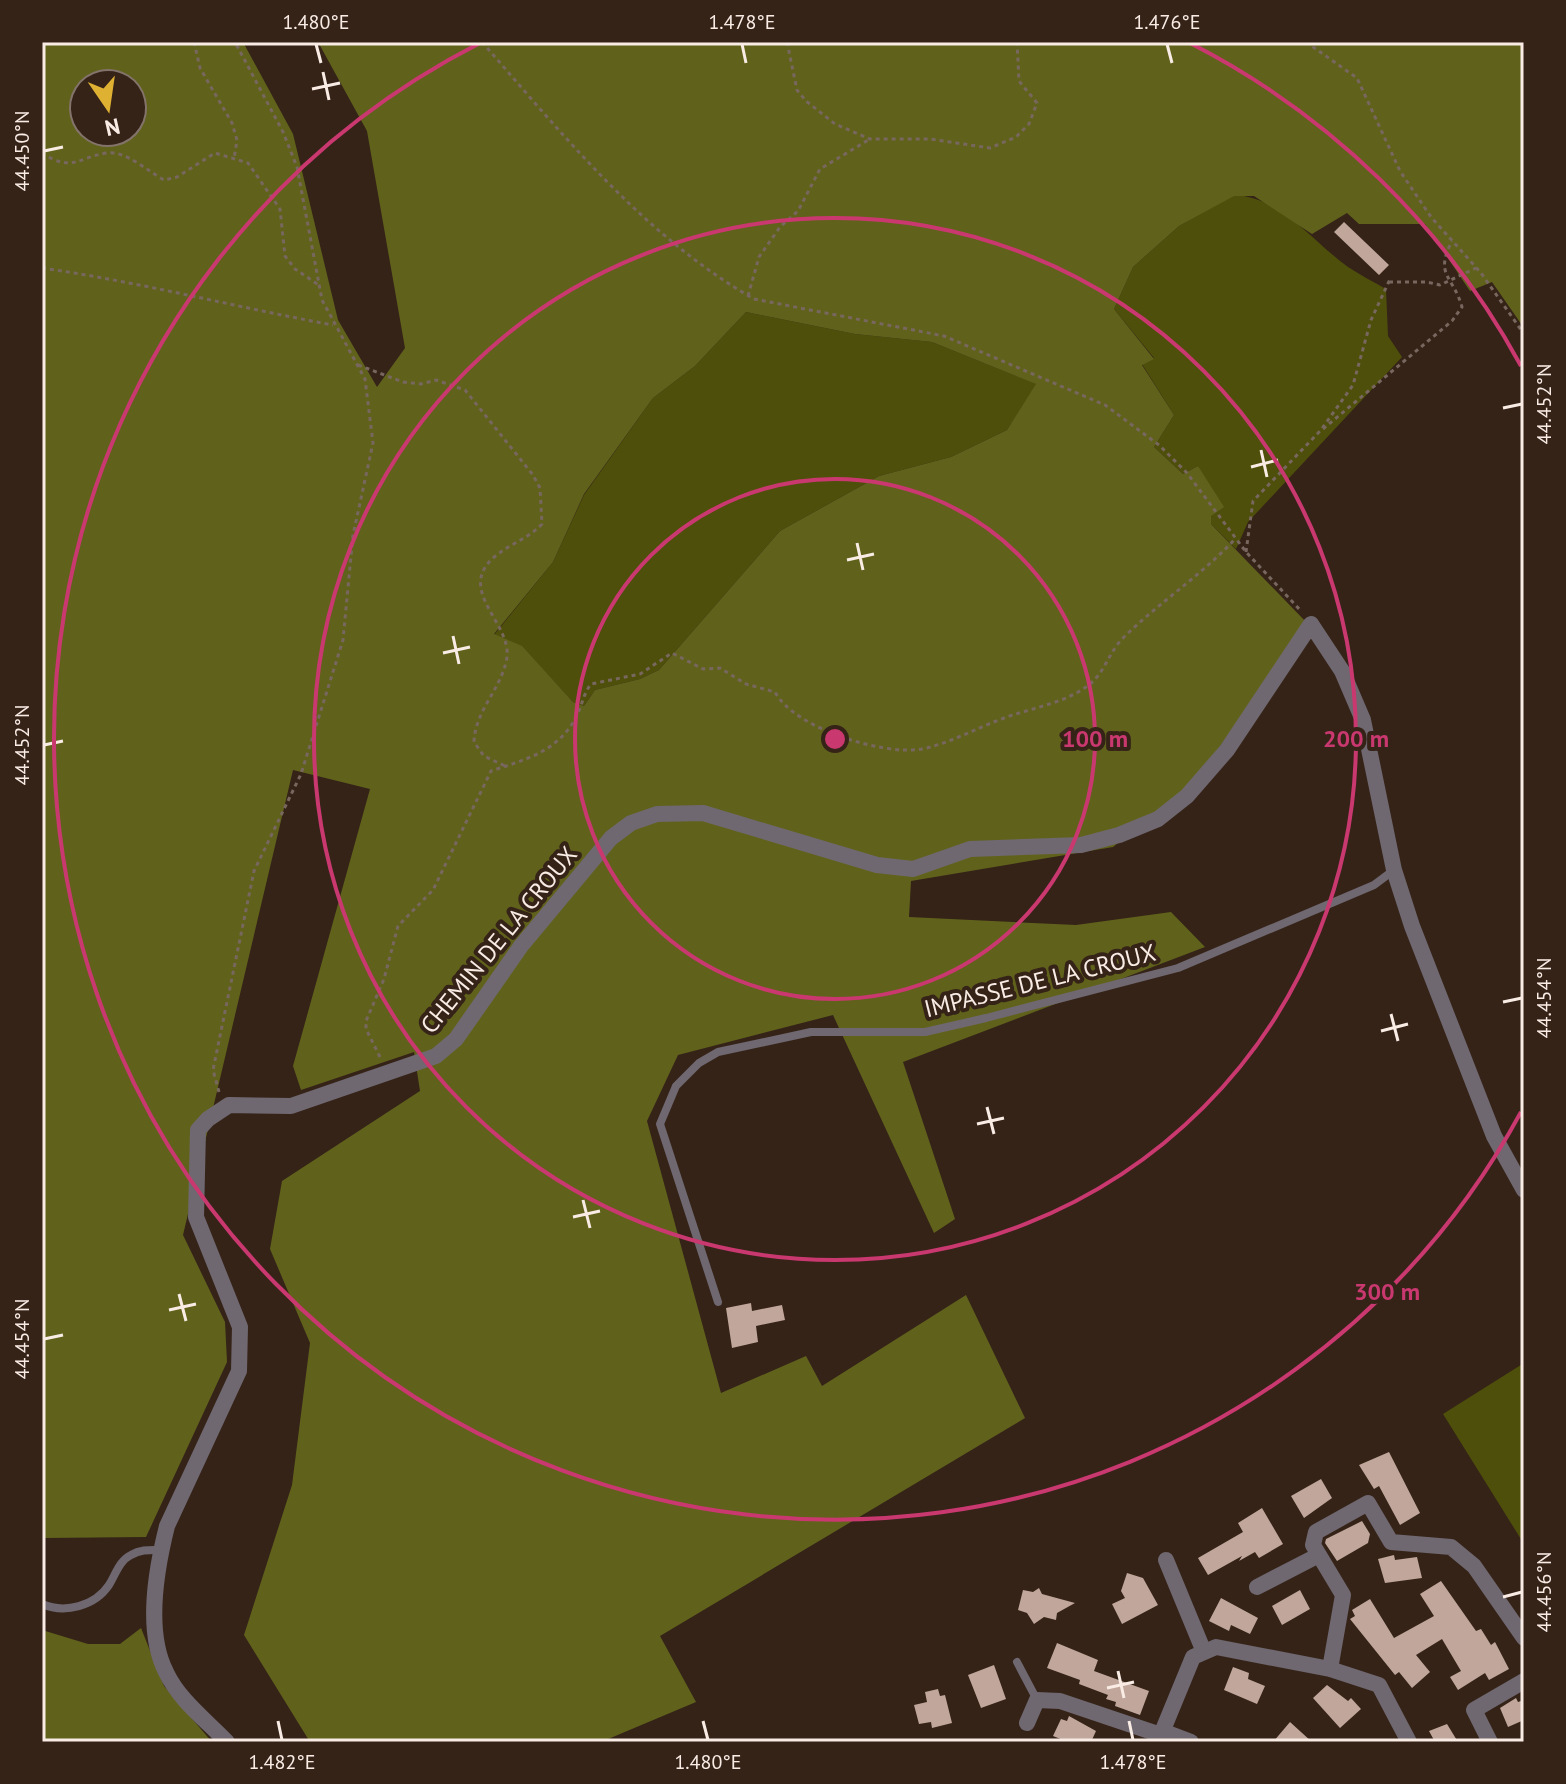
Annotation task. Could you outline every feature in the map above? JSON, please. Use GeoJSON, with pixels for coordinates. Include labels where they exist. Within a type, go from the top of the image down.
{"type":"FeatureCollection","features":[{"type":"Feature","properties":{"kind":"street","name":"CHEMIN DE LA CROUX"},"geometry":{"type":"LineString","coordinates":[[229,1105],[291,1106],[436,1056],[456,1039],[521,946],[611,838],[631,823],[671,811],[703,813],[877,865],[913,869],[970,849],[1081,845],[1119,835],[1158,819],[1187,796],[1227,750],[1311,624]]}},
{"type":"Feature","properties":{"kind":"street"},"geometry":{"type":"LineString","coordinates":[[1311,624],[1342,671],[1363,720],[1394,870],[1494,1136],[1524,1190]]}},
{"type":"Feature","properties":{"kind":"street"},"geometry":{"type":"LineString","coordinates":[[227,1742],[182,1698],[166,1673],[154,1630],[161,1550],[167,1526],[239,1371],[240,1327],[232,1300],[201,1235],[195,1194],[198,1130],[229,1105]]}},
{"type":"Feature","properties":{"kind":"street"},"geometry":{"type":"LineString","coordinates":[[1330,1669],[1343,1595],[1313,1545],[1316,1532],[1368,1503],[1391,1542],[1451,1547],[1474,1566],[1524,1638]]}},
{"type":"Feature","properties":{"kind":"street"},"geometry":{"type":"LineString","coordinates":[[1257,1587],[1319,1555]]}},
{"type":"Feature","properties":{"kind":"street"},"geometry":{"type":"LineString","coordinates":[[1166,1560],[1204,1652]]}},
{"type":"Feature","properties":{"kind":"street"},"geometry":{"type":"LineString","coordinates":[[1160,1736],[1193,1657],[1216,1647],[1330,1669],[1379,1685],[1409,1742]]}},
{"type":"Feature","properties":{"kind":"street"},"geometry":{"type":"LineString","coordinates":[[1490,1742],[1474,1710],[1524,1681]]}},
{"type":"Feature","properties":{"kind":"street"},"geometry":{"type":"LineString","coordinates":[[1027,1723],[1037,1700],[1060,1701],[1160,1736],[1191,1742]]}},
{"type":"Feature","properties":{"kind":"lane","name":"IMPASSE DE LA CROUX"},"geometry":{"type":"LineString","coordinates":[[718,1302],[660,1124],[676,1086],[699,1063],[718,1052],[811,1032],[925,1032],[1178,968],[1374,885],[1394,870]]}},
{"type":"Feature","properties":{"kind":"lane"},"geometry":{"type":"LineString","coordinates":[[42,1604],[53,1609],[85,1604],[107,1587],[128,1556],[142,1550],[161,1550]]}},
{"type":"Feature","properties":{"kind":"lane"},"geometry":{"type":"LineString","coordinates":[[1017,1662],[1037,1700]]}},
{"type":"Feature","properties":{"kind":"path"},"geometry":{"type":"LineString","coordinates":[[194,42],[200,68],[232,123],[237,140],[234,159]]}},
{"type":"Feature","properties":{"kind":"path"},"geometry":{"type":"LineString","coordinates":[[229,1105],[215,1086],[213,1070],[254,871],[301,774],[343,640],[353,535],[373,443],[365,379],[333,325],[320,286],[297,167],[283,132],[235,42]]}},
{"type":"Feature","properties":{"kind":"path"},"geometry":{"type":"LineString","coordinates":[[482,42],[588,163],[641,216],[728,286],[748,296],[944,336],[1105,405],[1159,445],[1187,473],[1246,552],[1311,624]]}},
{"type":"Feature","properties":{"kind":"path"},"geometry":{"type":"LineString","coordinates":[[787,42],[797,90],[835,124],[870,139],[939,140],[978,148],[1007,143],[1029,124],[1037,103],[1019,81],[1017,42]]}},
{"type":"Feature","properties":{"kind":"path"},"geometry":{"type":"LineString","coordinates":[[1306,42],[1357,78],[1400,171],[1452,241],[1481,273],[1524,334]]}},
{"type":"Feature","properties":{"kind":"path"},"geometry":{"type":"LineString","coordinates":[[748,296],[759,257],[780,227],[798,211],[820,169],[870,139]]}},
{"type":"Feature","properties":{"kind":"path"},"geometry":{"type":"LineString","coordinates":[[42,153],[69,164],[109,152],[164,180],[177,177],[215,153],[248,163],[280,209],[285,256],[295,269],[320,286]]}},
{"type":"Feature","properties":{"kind":"path"},"geometry":{"type":"LineString","coordinates":[[1246,552],[1253,501],[1321,430],[1452,321],[1462,307],[1458,292],[1443,272],[1442,260],[1452,241]]}},
{"type":"Feature","properties":{"kind":"path"},"geometry":{"type":"LineString","coordinates":[[42,268],[128,280],[244,309],[333,325]]}},
{"type":"Feature","properties":{"kind":"path"},"geometry":{"type":"LineString","coordinates":[[1321,430],[1353,385],[1371,320],[1390,280],[1440,285],[1476,268]]}},
{"type":"Feature","properties":{"kind":"path"},"geometry":{"type":"LineString","coordinates":[[356,365],[403,382],[421,384],[436,380],[465,390],[540,488],[542,524],[531,536],[490,561],[481,586],[489,613],[507,640],[507,658],[499,683],[475,722],[474,742],[484,756],[505,766]]}},
{"type":"Feature","properties":{"kind":"path"},"geometry":{"type":"LineString","coordinates":[[394,1071],[378,1055],[366,1021],[384,979],[398,926],[433,890],[491,771],[530,760],[560,738],[574,721],[591,684],[640,674],[672,653],[703,669],[720,668],[746,684],[775,692],[782,704],[830,733],[897,750],[942,744],[1086,687],[1100,675],[1122,640],[1208,568],[1236,538]]}},
{"type":"Feature","properties":{"kind":"shaded area"},"geometry":{"type":"Polygon","coordinates":[[[42,42],[243,42],[293,134],[338,320],[377,387],[405,348],[367,131],[318,42],[1524,42],[1524,328],[1492,282],[1470,291],[1425,224],[1359,224],[1347,213],[1312,234],[1254,196],[1234,196],[1179,226],[1133,267],[1114,309],[1154,359],[1142,365],[1174,415],[1154,447],[1183,474],[1198,466],[1224,507],[1211,516],[1211,524],[1307,623],[1197,779],[1113,847],[911,881],[909,917],[1076,925],[1171,912],[1205,947],[903,1062],[955,1219],[934,1233],[833,1015],[678,1055],[647,1121],[721,1393],[806,1356],[822,1386],[966,1295],[1025,1418],[660,1636],[696,1702],[601,1742],[310,1742],[244,1635],[292,1485],[310,1343],[270,1249],[282,1181],[420,1091],[414,1052],[301,1090],[293,1066],[370,789],[293,770],[183,1235],[225,1322],[227,1362],[146,1537],[42,1538],[42,42]],[[746,312],[695,366],[653,398],[584,494],[553,562],[494,634],[522,646],[573,702],[584,706],[595,690],[640,679],[659,670],[780,531],[879,476],[951,457],[1007,430],[1036,384],[932,342],[855,334],[746,312]]]}},
{"type":"Feature","properties":{"kind":"shaded area"},"geometry":{"type":"Polygon","coordinates":[[[1234,195],[1267,203],[1295,222],[1348,267],[1386,289],[1388,336],[1402,357],[1248,522],[1236,549],[1211,524],[1198,466],[1183,474],[1154,447],[1174,415],[1142,364],[1154,358],[1114,309],[1133,267],[1179,226],[1234,195]]]}},
{"type":"Feature","properties":{"kind":"shaded area"},"geometry":{"type":"Polygon","coordinates":[[[746,312],[855,334],[932,342],[1037,384],[1007,430],[951,457],[879,476],[780,531],[659,670],[640,679],[595,690],[584,706],[573,702],[522,647],[494,635],[553,562],[584,495],[653,398],[695,366],[746,312]]]}},
{"type":"Feature","properties":{"kind":"shaded area"},"geometry":{"type":"Polygon","coordinates":[[[1524,1363],[1524,1544],[1443,1414],[1524,1363]]]}},
{"type":"Feature","properties":{"kind":"shaded area"},"geometry":{"type":"Polygon","coordinates":[[[141,1628],[164,1686],[212,1742],[42,1742],[42,1630],[88,1644],[120,1644],[141,1628]]]}},
{"type":"Feature","properties":{"kind":"building"},"geometry":{"type":"Polygon","coordinates":[[[1344,222],[1389,265],[1379,275],[1334,232],[1344,222]]]}},
{"type":"Feature","properties":{"kind":"building"},"geometry":{"type":"Polygon","coordinates":[[[751,1303],[752,1311],[782,1305],[785,1320],[756,1326],[758,1342],[732,1348],[726,1308],[751,1303]]]}},
{"type":"Feature","properties":{"kind":"building"},"geometry":{"type":"Polygon","coordinates":[[[1389,1452],[1420,1513],[1400,1525],[1379,1486],[1374,1489],[1359,1465],[1389,1452]]]}},
{"type":"Feature","properties":{"kind":"building"},"geometry":{"type":"Polygon","coordinates":[[[1321,1479],[1332,1498],[1304,1518],[1291,1496],[1321,1479]]]}},
{"type":"Feature","properties":{"kind":"building"},"geometry":{"type":"Polygon","coordinates":[[[1262,1508],[1283,1544],[1259,1558],[1255,1552],[1239,1561],[1242,1556],[1208,1575],[1198,1558],[1243,1532],[1238,1523],[1262,1508]]]}},
{"type":"Feature","properties":{"kind":"building"},"geometry":{"type":"Polygon","coordinates":[[[1362,1521],[1370,1534],[1368,1543],[1337,1561],[1325,1543],[1326,1539],[1362,1521]]]}},
{"type":"Feature","properties":{"kind":"building"},"geometry":{"type":"Polygon","coordinates":[[[1394,1555],[1395,1560],[1417,1557],[1422,1578],[1385,1583],[1378,1559],[1394,1555]]]}},
{"type":"Feature","properties":{"kind":"building"},"geometry":{"type":"Polygon","coordinates":[[[1127,1573],[1143,1578],[1158,1605],[1122,1624],[1112,1604],[1125,1598],[1121,1591],[1127,1573]]]}},
{"type":"Feature","properties":{"kind":"building"},"geometry":{"type":"Polygon","coordinates":[[[1441,1581],[1476,1631],[1481,1629],[1491,1645],[1495,1642],[1509,1669],[1489,1680],[1485,1673],[1458,1690],[1450,1677],[1461,1671],[1442,1639],[1416,1655],[1430,1672],[1412,1688],[1399,1672],[1395,1675],[1350,1619],[1355,1616],[1352,1610],[1370,1599],[1394,1638],[1434,1616],[1420,1594],[1441,1581]]]}},
{"type":"Feature","properties":{"kind":"building"},"geometry":{"type":"Polygon","coordinates":[[[1039,1588],[1042,1594],[1075,1603],[1057,1613],[1056,1620],[1044,1617],[1034,1624],[1027,1613],[1018,1610],[1023,1590],[1033,1592],[1039,1588]]]}},
{"type":"Feature","properties":{"kind":"building"},"geometry":{"type":"Polygon","coordinates":[[[1300,1590],[1310,1609],[1282,1625],[1272,1606],[1300,1590]]]}},
{"type":"Feature","properties":{"kind":"building"},"geometry":{"type":"Polygon","coordinates":[[[1221,1598],[1258,1618],[1250,1634],[1231,1625],[1229,1631],[1209,1621],[1221,1598]]]}},
{"type":"Feature","properties":{"kind":"building"},"geometry":{"type":"Polygon","coordinates":[[[1057,1643],[1098,1660],[1094,1671],[1149,1691],[1140,1715],[1115,1706],[1116,1702],[1106,1699],[1108,1695],[1079,1684],[1080,1680],[1047,1668],[1057,1643]]]}},
{"type":"Feature","properties":{"kind":"building"},"geometry":{"type":"Polygon","coordinates":[[[994,1665],[1006,1699],[981,1708],[968,1675],[994,1665]]]}},
{"type":"Feature","properties":{"kind":"building"},"geometry":{"type":"Polygon","coordinates":[[[1233,1667],[1249,1673],[1248,1679],[1265,1686],[1257,1704],[1224,1690],[1233,1667]]]}},
{"type":"Feature","properties":{"kind":"building"},"geometry":{"type":"Polygon","coordinates":[[[1327,1685],[1348,1701],[1351,1698],[1361,1709],[1340,1728],[1313,1698],[1327,1685]]]}},
{"type":"Feature","properties":{"kind":"building"},"geometry":{"type":"Polygon","coordinates":[[[938,1689],[940,1696],[945,1695],[952,1723],[932,1728],[931,1722],[919,1724],[914,1705],[927,1702],[925,1692],[938,1689]]]}},
{"type":"Feature","properties":{"kind":"building"},"geometry":{"type":"Polygon","coordinates":[[[1516,1698],[1518,1702],[1524,1700],[1524,1720],[1508,1727],[1500,1708],[1516,1698]]]}},
{"type":"Feature","properties":{"kind":"building"},"geometry":{"type":"Polygon","coordinates":[[[1069,1716],[1096,1731],[1091,1742],[1068,1742],[1053,1736],[1061,1719],[1067,1721],[1069,1716]]]}},
{"type":"Feature","properties":{"kind":"building"},"geometry":{"type":"Polygon","coordinates":[[[1290,1722],[1312,1742],[1273,1742],[1290,1722]]]}},
{"type":"Feature","properties":{"kind":"building"},"geometry":{"type":"Polygon","coordinates":[[[1447,1724],[1458,1742],[1435,1742],[1429,1731],[1447,1724]]]}}]}
